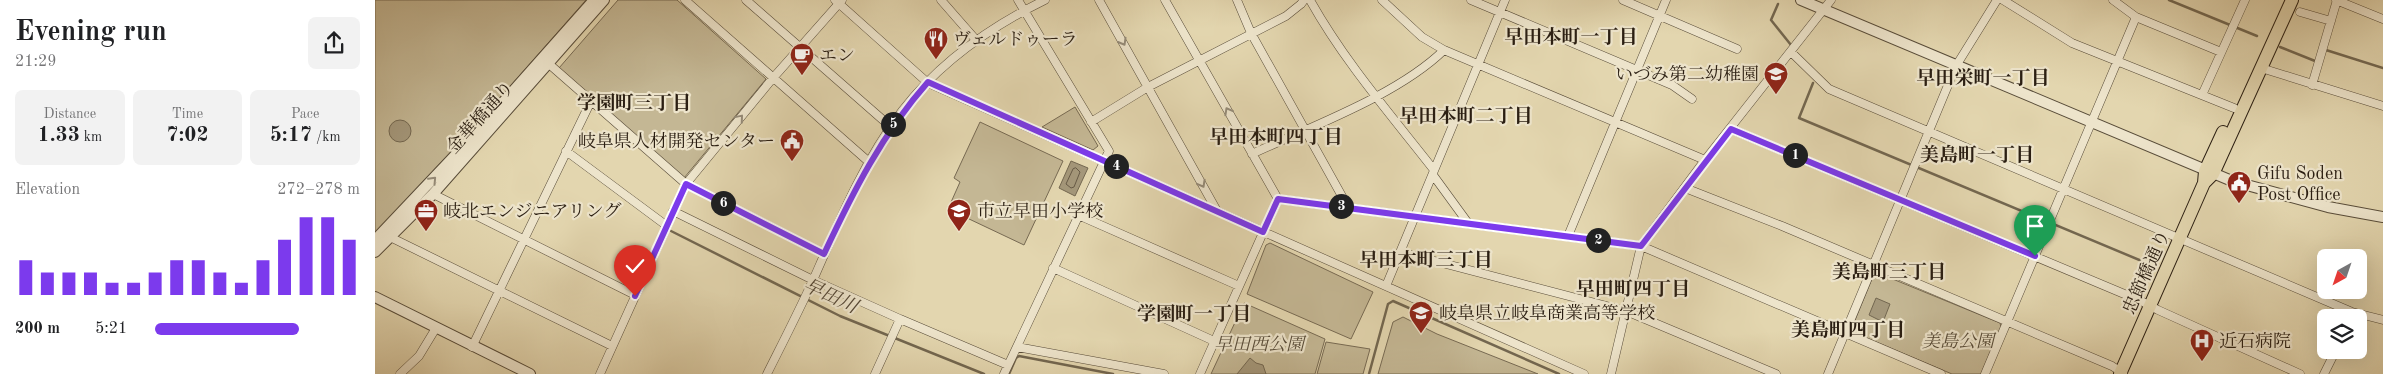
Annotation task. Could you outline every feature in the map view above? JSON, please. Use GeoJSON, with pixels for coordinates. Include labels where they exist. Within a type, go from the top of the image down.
{"type":"FeatureCollection","features":[{"type":"Feature","properties":{"kind":"main road","name":"忠節橋通り"},"geometry":{"type":"LineString","coordinates":[[2121,373],[2207,176],[2234,108],[2284,0]]}},
{"type":"Feature","properties":{"kind":"main road","name":"忠節橋通り"},"geometry":{"type":"LineString","coordinates":[[2207,176],[2261,68],[2291,0]]}},
{"type":"Feature","properties":{"kind":"street","name":"金華橋通り"},"geometry":{"type":"LineString","coordinates":[[375,240],[465,145],[594,0]]}},
{"type":"Feature","properties":{"kind":"street","name":"金華橋通り"},"geometry":{"type":"LineString","coordinates":[[375,252],[433,194],[604,0]]}},
{"type":"Feature","properties":{"kind":"street"},"geometry":{"type":"LineString","coordinates":[[685,0],[869,162]]}},
{"type":"Feature","properties":{"kind":"street"},"geometry":{"type":"LineString","coordinates":[[746,0],[891,127]]}},
{"type":"Feature","properties":{"kind":"street"},"geometry":{"type":"LineString","coordinates":[[941,0],[976,40]]}},
{"type":"Feature","properties":{"kind":"street"},"geometry":{"type":"LineString","coordinates":[[1004,374],[1109,151],[1018,0]]}},
{"type":"Feature","properties":{"kind":"street"},"geometry":{"type":"LineString","coordinates":[[767,374],[869,162],[891,127],[928,82],[976,40],[1024,10],[1045,0]]}},
{"type":"Feature","properties":{"kind":"street"},"geometry":{"type":"LineString","coordinates":[[1099,0],[1217,211]]}},
{"type":"Feature","properties":{"kind":"street"},"geometry":{"type":"LineString","coordinates":[[1165,0],[1278,199]]}},
{"type":"Feature","properties":{"kind":"street"},"geometry":{"type":"LineString","coordinates":[[1237,0],[1251,33],[1348,207]]}},
{"type":"Feature","properties":{"kind":"street"},"geometry":{"type":"LineString","coordinates":[[1091,122],[1148,87],[1286,16],[1304,0]]}},
{"type":"Feature","properties":{"kind":"street"},"geometry":{"type":"LineString","coordinates":[[1310,0],[1321,19],[1376,96],[1434,172],[1468,223]]}},
{"type":"Feature","properties":{"kind":"street"},"geometry":{"type":"LineString","coordinates":[[1382,0],[1421,37],[1445,50],[1705,160]]}},
{"type":"Feature","properties":{"kind":"street"},"geometry":{"type":"LineString","coordinates":[[1471,0],[1672,85],[1692,99]]}},
{"type":"Feature","properties":{"kind":"street"},"geometry":{"type":"LineString","coordinates":[[1386,286],[1505,0]]}},
{"type":"Feature","properties":{"kind":"street"},"geometry":{"type":"LineString","coordinates":[[1623,0],[1737,49]]}},
{"type":"Feature","properties":{"kind":"street"},"geometry":{"type":"LineString","coordinates":[[1568,236],[1666,0]]}},
{"type":"Feature","properties":{"kind":"street"},"geometry":{"type":"LineString","coordinates":[[1801,0],[2090,122],[2207,176],[2328,207],[2383,217]]}},
{"type":"Feature","properties":{"kind":"street"},"geometry":{"type":"LineString","coordinates":[[1611,374],[1641,246],[1705,160],[1831,0]]}},
{"type":"Feature","properties":{"kind":"street"},"geometry":{"type":"LineString","coordinates":[[1828,374],[1956,66],[1997,0]]}},
{"type":"Feature","properties":{"kind":"street"},"geometry":{"type":"LineString","coordinates":[[2003,0],[2072,43],[2117,59],[2234,108]]}},
{"type":"Feature","properties":{"kind":"street"},"geometry":{"type":"LineString","coordinates":[[2113,0],[2136,17],[2221,52]]}},
{"type":"Feature","properties":{"kind":"street"},"geometry":{"type":"LineString","coordinates":[[2201,95],[2245,0]]}},
{"type":"Feature","properties":{"kind":"street"},"geometry":{"type":"LineString","coordinates":[[2312,85],[2336,0],[2383,19]]}},
{"type":"Feature","properties":{"kind":"street"},"geometry":{"type":"LineString","coordinates":[[600,374],[686,184],[839,1],[928,82],[1584,374]]}},
{"type":"Feature","properties":{"kind":"street"},"geometry":{"type":"LineString","coordinates":[[2300,12],[2331,21]]}},
{"type":"Feature","properties":{"kind":"street"},"geometry":{"type":"LineString","coordinates":[[1985,374],[2136,17]]}},
{"type":"Feature","properties":{"kind":"street"},"geometry":{"type":"LineString","coordinates":[[1252,154],[1376,96],[1421,70],[1445,50]]}},
{"type":"Feature","properties":{"kind":"street"},"geometry":{"type":"LineString","coordinates":[[1791,52],[1829,89],[2180,238],[2339,309]]}},
{"type":"Feature","properties":{"kind":"street"},"geometry":{"type":"LineString","coordinates":[[549,64],[686,184],[824,254]]}},
{"type":"Feature","properties":{"kind":"street"},"geometry":{"type":"LineString","coordinates":[[2261,68],[2383,106]]}},
{"type":"Feature","properties":{"kind":"street"},"geometry":{"type":"LineString","coordinates":[[472,347],[522,240],[591,101]]}},
{"type":"Feature","properties":{"kind":"street"},"geometry":{"type":"LineString","coordinates":[[1731,129],[2035,256],[2300,374]]}},
{"type":"Feature","properties":{"kind":"street"},"geometry":{"type":"LineString","coordinates":[[566,151],[667,226]]}},
{"type":"Feature","properties":{"kind":"street"},"geometry":{"type":"LineString","coordinates":[[1685,188],[1782,226],[2121,373]]}},
{"type":"Feature","properties":{"kind":"street"},"geometry":{"type":"LineString","coordinates":[[433,194],[635,296]]}},
{"type":"Feature","properties":{"kind":"street"},"geometry":{"type":"LineString","coordinates":[[1278,199],[1641,246],[1941,374]]}},
{"type":"Feature","properties":{"kind":"street"},"geometry":{"type":"LineString","coordinates":[[1200,374],[1278,199]]}},
{"type":"Feature","properties":{"kind":"street"},"geometry":{"type":"LineString","coordinates":[[673,211],[813,280],[1008,365]]}},
{"type":"Feature","properties":{"kind":"street"},"geometry":{"type":"LineString","coordinates":[[1078,215],[1239,286]]}},
{"type":"Feature","properties":{"kind":"street"},"geometry":{"type":"LineString","coordinates":[[390,237],[612,346]]}},
{"type":"Feature","properties":{"kind":"street"},"geometry":{"type":"LineString","coordinates":[[1400,252],[1627,311],[1776,374]]}},
{"type":"Feature","properties":{"kind":"street"},"geometry":{"type":"LineString","coordinates":[[1053,268],[1214,341]]}},
{"type":"Feature","properties":{"kind":"street"},"geometry":{"type":"LineString","coordinates":[[375,297],[472,347],[531,374]]}},
{"type":"Feature","properties":{"kind":"street"},"geometry":{"type":"LineString","coordinates":[[2367,317],[2383,320]]}},
{"type":"Feature","properties":{"kind":"street"},"geometry":{"type":"LineString","coordinates":[[875,374],[900,319]]}},
{"type":"Feature","properties":{"kind":"street"},"geometry":{"type":"LineString","coordinates":[[400,374],[419,356],[436,328]]}},
{"type":"Feature","properties":{"kind":"street"},"geometry":{"type":"LineString","coordinates":[[1017,347],[1164,374]]}},
{"type":"Feature","properties":{"kind":"street"},"geometry":{"type":"LineString","coordinates":[[2324,374],[2332,359]]}},
{"type":"Feature","properties":{"kind":"green space"},"geometry":{"type":"Polygon","coordinates":[[[375,0],[586,0],[476,125],[375,233],[375,0]]]}},
{"type":"Feature","properties":{"kind":"green space"},"geometry":{"type":"Polygon","coordinates":[[[618,0],[677,0],[766,79],[684,178],[559,68],[618,0]]]}},
{"type":"Feature","properties":{"kind":"green space"},"geometry":{"type":"Polygon","coordinates":[[[1075,107],[1098,146],[1093,150],[1042,127],[1075,107]]]}},
{"type":"Feature","properties":{"kind":"green space"},"geometry":{"type":"Polygon","coordinates":[[[980,122],[1063,161],[1024,245],[948,209],[960,182],[954,178],[980,122]]]}},
{"type":"Feature","properties":{"kind":"green space"},"geometry":{"type":"Polygon","coordinates":[[[1270,243],[1373,292],[1351,339],[1247,294],[1266,245],[1270,243]]]}},
{"type":"Feature","properties":{"kind":"green space","name":"美島公園"},"geometry":{"type":"Polygon","coordinates":[[[1878,273],[2000,323],[2001,327],[1981,374],[1952,374],[1852,332],[1851,330],[1874,274],[1878,273]]]}},
{"type":"Feature","properties":{"kind":"green space","name":"早田西公園"},"geometry":{"type":"Polygon","coordinates":[[[1244,303],[1325,339],[1315,374],[1211,374],[1244,303]]]}},
{"type":"Feature","properties":{"kind":"green space"},"geometry":{"type":"Polygon","coordinates":[[[1403,317],[1437,334],[1538,374],[1378,374],[1393,322],[1403,317]]]}},
{"type":"Feature","properties":{"kind":"green space"},"geometry":{"type":"Polygon","coordinates":[[[1326,342],[1370,349],[1363,374],[1317,374],[1326,342]]]}},
{"type":"Feature","properties":{"kind":"water"},"geometry":{"type":"Polygon","coordinates":[[[400,120],[408,123],[411,131],[408,139],[400,142],[392,139],[389,131],[392,123],[400,120]]]}},
{"type":"Feature","properties":{"kind":"water"},"geometry":{"type":"Polygon","coordinates":[[[1071,161],[1088,168],[1075,196],[1059,188],[1071,161]]]}},
{"type":"Feature","properties":{"kind":"water"},"geometry":{"type":"Polygon","coordinates":[[[1876,298],[1890,304],[1883,322],[1869,315],[1876,298]]]}},
{"type":"Feature","properties":{"kind":"water"},"geometry":{"type":"Polygon","coordinates":[[[1250,358],[1256,363],[1263,365],[1266,374],[1237,374],[1250,358]]]}},
{"type":"Feature","properties":{"kind":"waterway"},"geometry":{"type":"LineString","coordinates":[[2169,0],[2257,36]]}},
{"type":"Feature","properties":{"kind":"waterway"},"geometry":{"type":"LineString","coordinates":[[1778,4],[1771,20],[1791,45]]}},
{"type":"Feature","properties":{"kind":"waterway"},"geometry":{"type":"LineString","coordinates":[[2280,47],[2315,61]]}},
{"type":"Feature","properties":{"kind":"waterway"},"geometry":{"type":"LineString","coordinates":[[2326,50],[2383,68]]}},
{"type":"Feature","properties":{"kind":"waterway"},"geometry":{"type":"LineString","coordinates":[[1813,83],[1799,118],[2149,264]]}},
{"type":"Feature","properties":{"kind":"waterway","name":"早田川"},"geometry":{"type":"LineString","coordinates":[[671,231],[840,316],[984,374]]}},
{"type":"Feature","properties":{"kind":"waterway","name":"早田川"},"geometry":{"type":"LineString","coordinates":[[1369,374],[1388,304],[1393,301],[1559,374]]}},
{"type":"Feature","properties":{"kind":"waterway","name":"早田川"},"geometry":{"type":"LineString","coordinates":[[1009,374],[1016,358],[1019,356],[1113,374]]}},
{"type":"Feature","properties":{"kind":"place","name":"ヴェルドゥーラ"},"geometry":{"type":"Point","coordinates":[936,60]}},
{"type":"Feature","properties":{"kind":"place","name":"エン"},"geometry":{"type":"Point","coordinates":[802,76]}},
{"type":"Feature","properties":{"kind":"place","name":"いづみ第二幼稚園"},"geometry":{"type":"Point","coordinates":[1776,95]}},
{"type":"Feature","properties":{"kind":"place","name":"岐阜県人材開発センター"},"geometry":{"type":"Point","coordinates":[792,162]}},
{"type":"Feature","properties":{"kind":"place","name":"Gifu Soden Post Office"},"geometry":{"type":"Point","coordinates":[2239,204]}},
{"type":"Feature","properties":{"kind":"place","name":"岐北エンジニアリング"},"geometry":{"type":"Point","coordinates":[426,232]}},
{"type":"Feature","properties":{"kind":"place","name":"市立早田小学校"},"geometry":{"type":"Point","coordinates":[959,232]}},
{"type":"Feature","properties":{"kind":"place","name":"岐阜県立岐阜商業高等学校"},"geometry":{"type":"Point","coordinates":[1421,334]}},
{"type":"Feature","properties":{"kind":"place","name":"近石病院"},"geometry":{"type":"Point","coordinates":[2202,362]}},
{"type":"Feature","properties":{"kind":"district","name":"早田本町一丁目"},"geometry":{"type":"Point","coordinates":[1571,36]}},
{"type":"Feature","properties":{"kind":"district","name":"早田栄町一丁目"},"geometry":{"type":"Point","coordinates":[1983,77]}},
{"type":"Feature","properties":{"kind":"district","name":"学園町三丁目"},"geometry":{"type":"Point","coordinates":[634,102]}},
{"type":"Feature","properties":{"kind":"district","name":"早田本町二丁目"},"geometry":{"type":"Point","coordinates":[1466,115]}},
{"type":"Feature","properties":{"kind":"district","name":"早田本町四丁目"},"geometry":{"type":"Point","coordinates":[1276,136]}},
{"type":"Feature","properties":{"kind":"district","name":"美島町一丁目"},"geometry":{"type":"Point","coordinates":[1977,154]}},
{"type":"Feature","properties":{"kind":"district","name":"早田本町三丁目"},"geometry":{"type":"Point","coordinates":[1426,259]}},
{"type":"Feature","properties":{"kind":"district","name":"美島町三丁目"},"geometry":{"type":"Point","coordinates":[1889,271]}},
{"type":"Feature","properties":{"kind":"district","name":"早田町四丁目"},"geometry":{"type":"Point","coordinates":[1633,288]}},
{"type":"Feature","properties":{"kind":"district","name":"学園町一丁目"},"geometry":{"type":"Point","coordinates":[1194,313]}},
{"type":"Feature","properties":{"kind":"district","name":"美島町四丁目"},"geometry":{"type":"Point","coordinates":[1848,329]}},
{"type":"Feature","properties":{"kind":"route"},"geometry":{"type":"LineString","coordinates":[[635,296],[686,184],[824,254],[869,162],[903,110],[928,82],[1263,232],[1278,199],[1641,246],[1705,160],[1731,129],[2035,256]]}}]}
